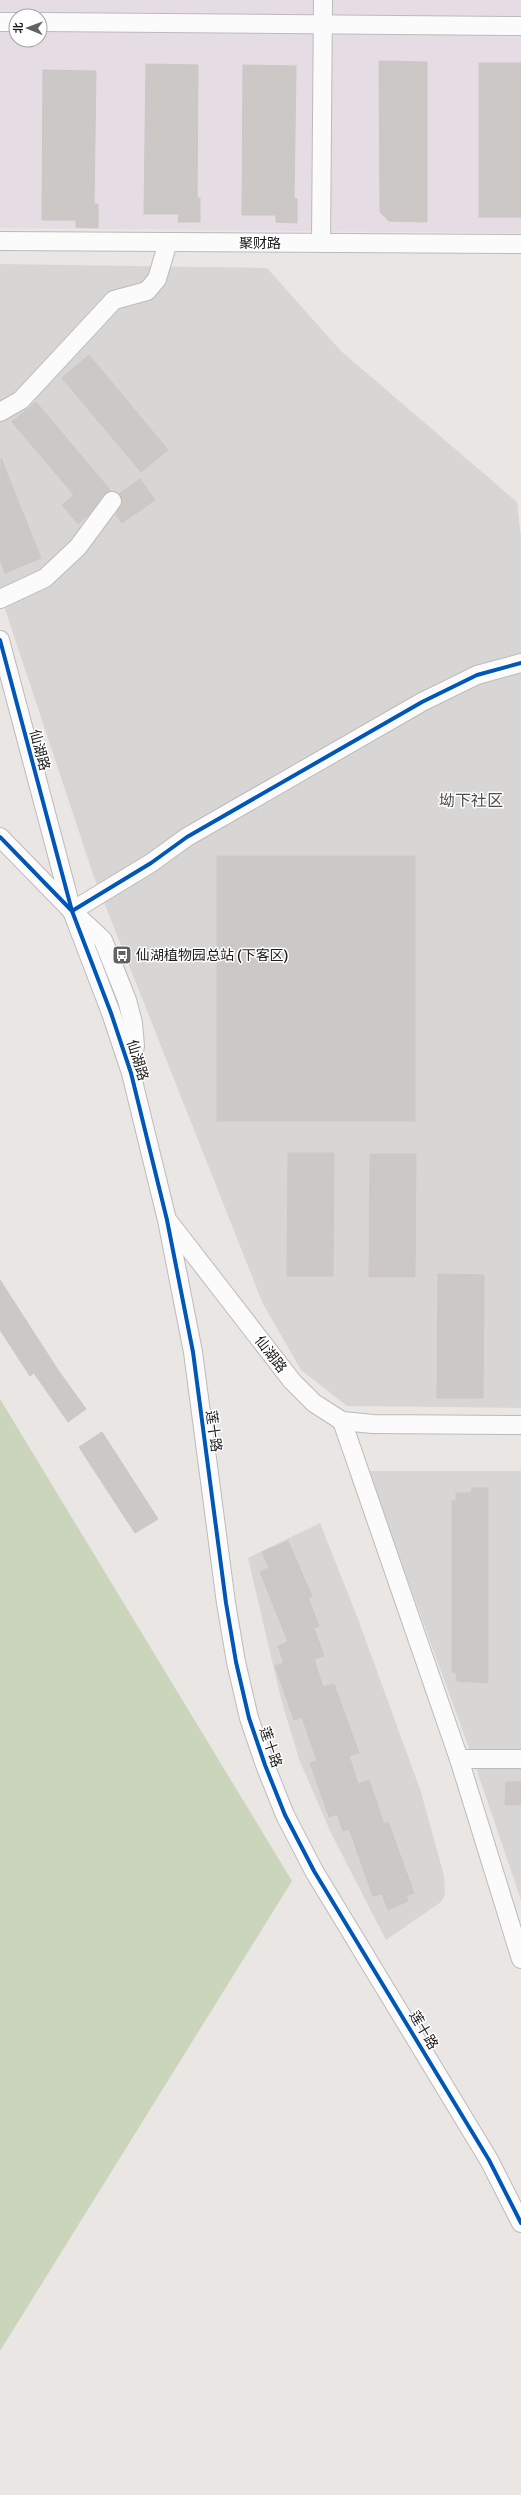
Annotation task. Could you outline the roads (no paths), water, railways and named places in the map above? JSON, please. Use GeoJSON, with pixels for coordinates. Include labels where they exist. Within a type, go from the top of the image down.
{"type":"FeatureCollection","features":[{"type":"Feature","properties":{"kind":"street"},"geometry":{"type":"LineString","coordinates":[[321,243],[323,0]]}},
{"type":"Feature","properties":{"kind":"street"},"geometry":{"type":"LineString","coordinates":[[48,22],[521,26]]}},
{"type":"Feature","properties":{"kind":"street","name":"聚财路"},"geometry":{"type":"LineString","coordinates":[[0,241],[521,244]]}},
{"type":"Feature","properties":{"kind":"street"},"geometry":{"type":"LineString","coordinates":[[0,412],[21,400],[114,300],[147,291],[157,280],[168,242]]}},
{"type":"Feature","properties":{"kind":"street"},"geometry":{"type":"LineString","coordinates":[[0,599],[45,578],[78,547],[112,501]]}},
{"type":"Feature","properties":{"kind":"street","name":"仙湖路"},"geometry":{"type":"LineString","coordinates":[[0,640],[72,911],[111,1013],[131,1072],[167,1220],[292,1381],[314,1403],[342,1421],[373,1424],[521,1425]]}},
{"type":"Feature","properties":{"kind":"street"},"geometry":{"type":"LineString","coordinates":[[72,911],[187,837],[422,702],[477,675],[521,663]]}},
{"type":"Feature","properties":{"kind":"street","name":"仙湖路"},"geometry":{"type":"LineString","coordinates":[[0,837],[72,911]]}},
{"type":"Feature","properties":{"kind":"street","name":"莲十路"},"geometry":{"type":"LineString","coordinates":[[167,1220],[193,1352],[235,1654],[249,1718],[265,1765],[285,1815],[314,1871],[489,2160],[521,2223]]}},
{"type":"Feature","properties":{"kind":"street"},"geometry":{"type":"LineString","coordinates":[[342,1421],[459,1759],[521,1959]]}},
{"type":"Feature","properties":{"kind":"street"},"geometry":{"type":"LineString","coordinates":[[459,1759],[521,1759]]}},
{"type":"Feature","properties":{"kind":"place","name":"仙湖植物园总站 (下客区)"},"geometry":{"type":"Point","coordinates":[122,955]}},
{"type":"Feature","properties":{"kind":"district","name":"坳下社区"},"geometry":{"type":"Point","coordinates":[471,800]}}]}
